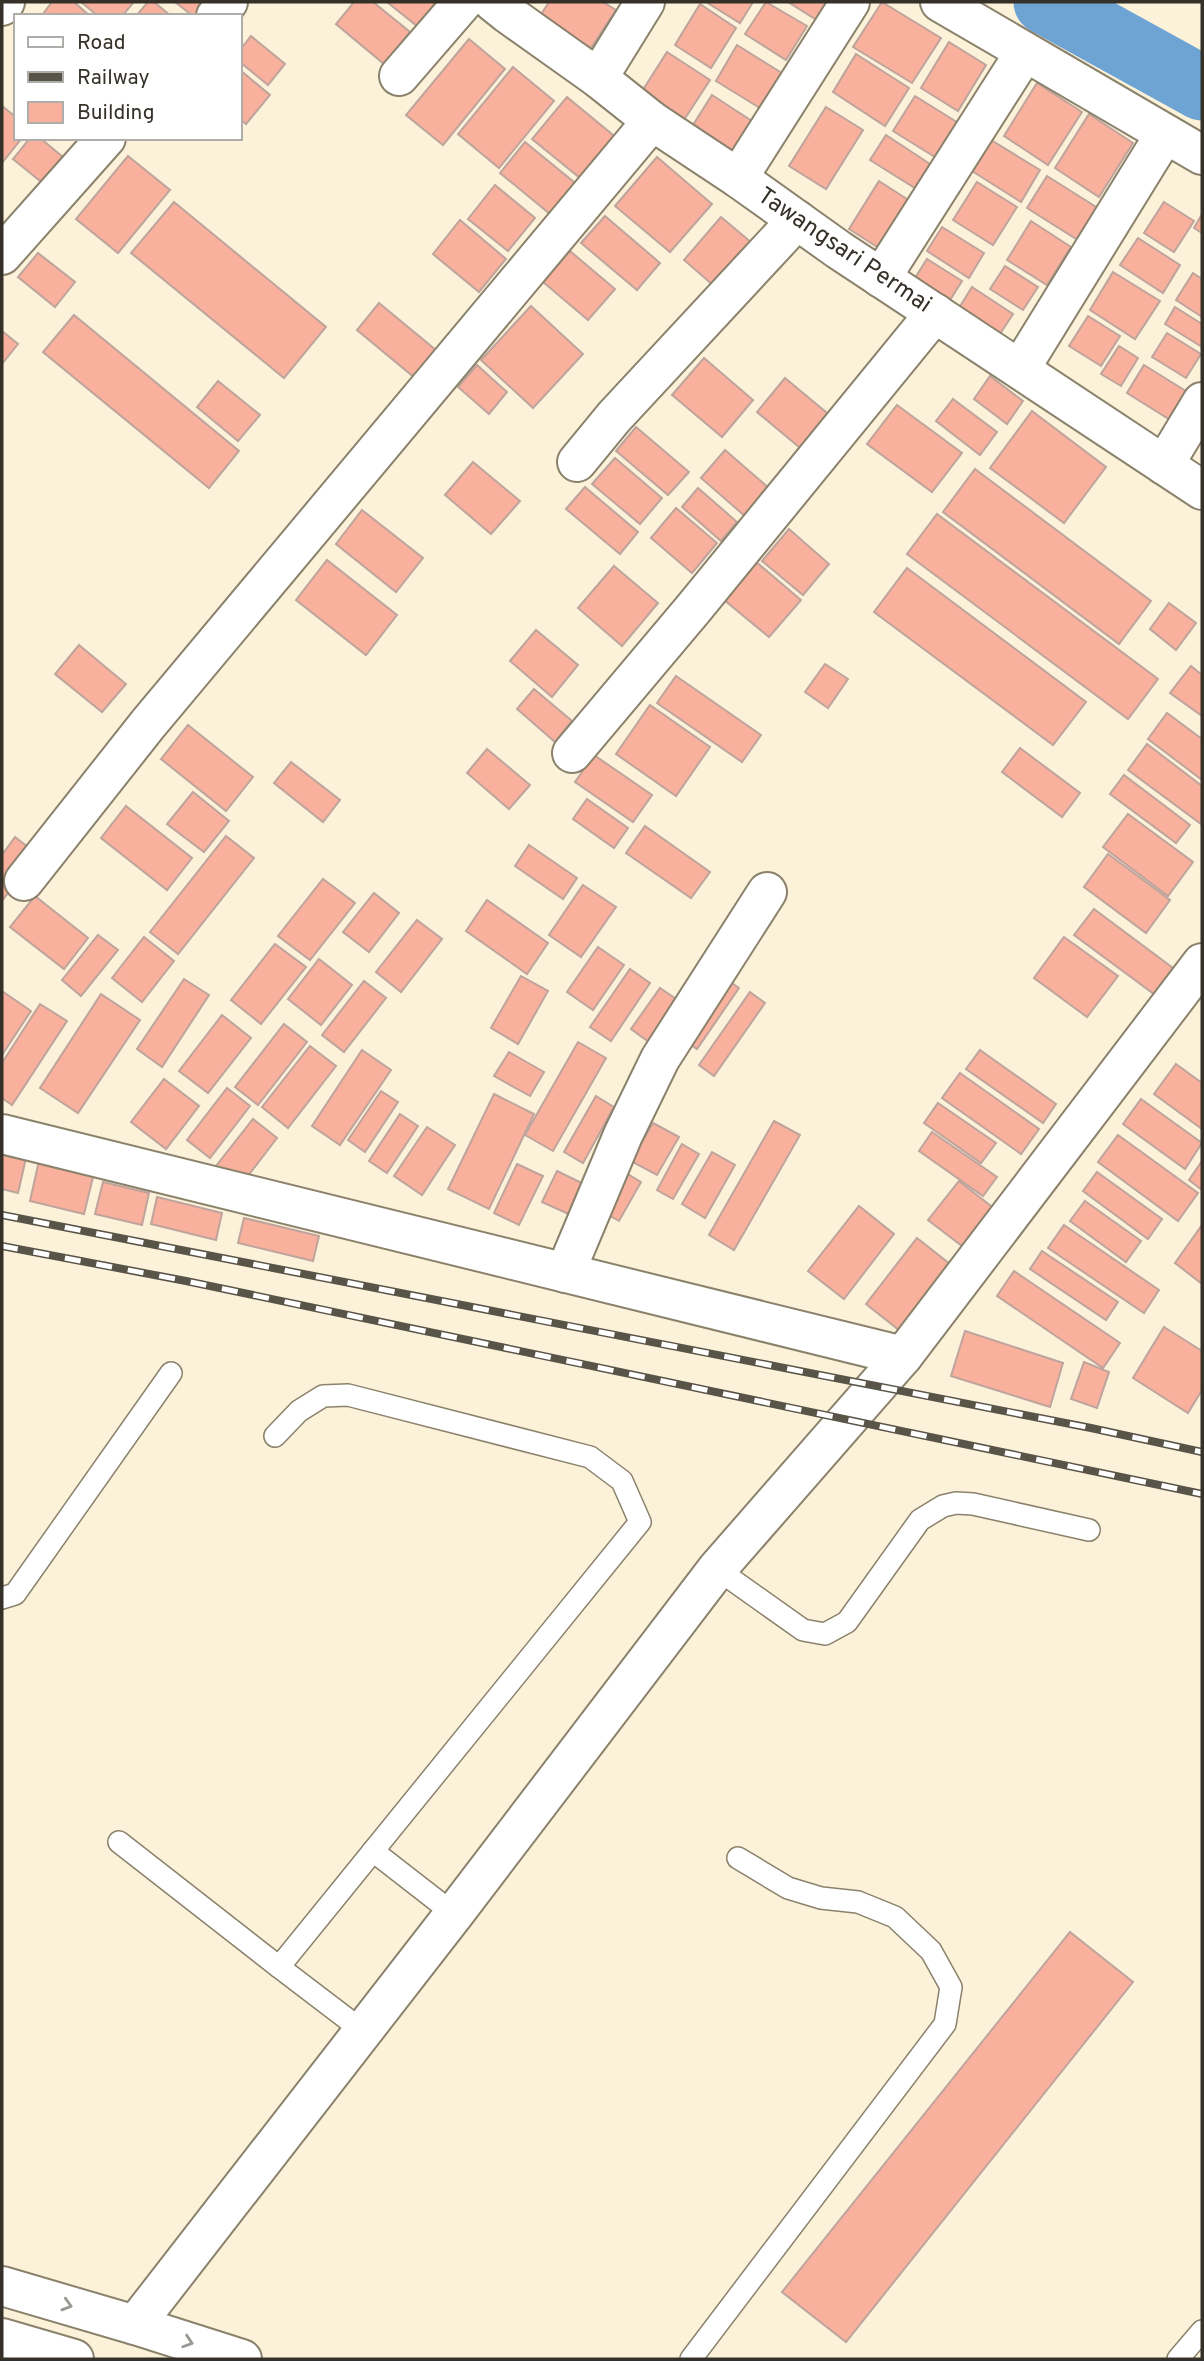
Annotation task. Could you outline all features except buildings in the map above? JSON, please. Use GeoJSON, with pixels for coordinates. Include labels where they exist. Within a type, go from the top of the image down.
{"type":"FeatureCollection","features":[{"type":"Feature","properties":{"kind":"main road"},"geometry":{"type":"LineString","coordinates":[[2,6],[5,2]]}},
{"type":"Feature","properties":{"kind":"main road"},"geometry":{"type":"LineString","coordinates":[[399,76],[463,2]]}},
{"type":"Feature","properties":{"kind":"main road","name":"Tawangsari Permai"},"geometry":{"type":"LineString","coordinates":[[493,2],[652,121],[881,278],[1202,490]]}},
{"type":"Feature","properties":{"kind":"main road"},"geometry":{"type":"LineString","coordinates":[[598,78],[645,2]]}},
{"type":"Feature","properties":{"kind":"main road"},"geometry":{"type":"LineString","coordinates":[[738,178],[850,2]]}},
{"type":"Feature","properties":{"kind":"main road"},"geometry":{"type":"LineString","coordinates":[[940,2],[1202,155]]}},
{"type":"Feature","properties":{"kind":"main road"},"geometry":{"type":"LineString","coordinates":[[881,278],[1025,52]]}},
{"type":"Feature","properties":{"kind":"main road"},"geometry":{"type":"LineString","coordinates":[[24,881],[148,724],[652,121]]}},
{"type":"Feature","properties":{"kind":"main road"},"geometry":{"type":"LineString","coordinates":[[1020,369],[1165,134]]}},
{"type":"Feature","properties":{"kind":"main road"},"geometry":{"type":"LineString","coordinates":[[2,255],[104,140]]}},
{"type":"Feature","properties":{"kind":"main road"},"geometry":{"type":"LineString","coordinates":[[577,462],[614,417],[797,220]]}},
{"type":"Feature","properties":{"kind":"main road"},"geometry":{"type":"LineString","coordinates":[[572,753],[935,313]]}},
{"type":"Feature","properties":{"kind":"main road"},"geometry":{"type":"LineString","coordinates":[[1164,465],[1202,402]]}},
{"type":"Feature","properties":{"kind":"main road"},"geometry":{"type":"LineString","coordinates":[[565,1273],[623,1135],[660,1059],[767,892]]}},
{"type":"Feature","properties":{"kind":"main road"},"geometry":{"type":"LineString","coordinates":[[135,2325],[717,1569],[903,1356],[1202,963]]}},
{"type":"Feature","properties":{"kind":"main road"},"geometry":{"type":"LineString","coordinates":[[2,1133],[903,1356]]}},
{"type":"Feature","properties":{"kind":"main road"},"geometry":{"type":"LineString","coordinates":[[2,2286],[242,2359]]}},
{"type":"Feature","properties":{"kind":"main road"},"geometry":{"type":"LineString","coordinates":[[2,2337],[74,2359]]}},
{"type":"Feature","properties":{"kind":"lane"},"geometry":{"type":"LineString","coordinates":[[2,1598],[15,1594],[171,1373]]}},
{"type":"Feature","properties":{"kind":"lane"},"geometry":{"type":"LineString","coordinates":[[275,1436],[299,1410],[323,1396],[348,1395],[590,1457],[622,1481],[640,1522],[279,1967]]}},
{"type":"Feature","properties":{"kind":"lane"},"geometry":{"type":"LineString","coordinates":[[717,1569],[803,1630],[825,1634],[847,1622],[920,1520],[943,1506],[956,1503],[973,1504],[1089,1530]]}},
{"type":"Feature","properties":{"kind":"lane"},"geometry":{"type":"LineString","coordinates":[[119,1842],[363,2031]]}},
{"type":"Feature","properties":{"kind":"lane"},"geometry":{"type":"LineString","coordinates":[[373,1851],[454,1914]]}},
{"type":"Feature","properties":{"kind":"lane"},"geometry":{"type":"LineString","coordinates":[[691,2359],[944,2024],[951,1987],[931,1951],[895,1917],[858,1902],[821,1898],[788,1888],[738,1858]]}},
{"type":"Feature","properties":{"kind":"lane"},"geometry":{"type":"LineString","coordinates":[[1178,2359],[1202,2331]]}},
{"type":"Feature","properties":{"kind":"waterway"},"geometry":{"type":"LineString","coordinates":[[1046,2],[1202,88]]}},
{"type":"Feature","properties":{"kind":"railway"},"geometry":{"type":"LineString","coordinates":[[2,1215],[1202,1452]]}},
{"type":"Feature","properties":{"kind":"railway"},"geometry":{"type":"LineString","coordinates":[[2,1246],[186,1281],[1202,1494]]}}]}
